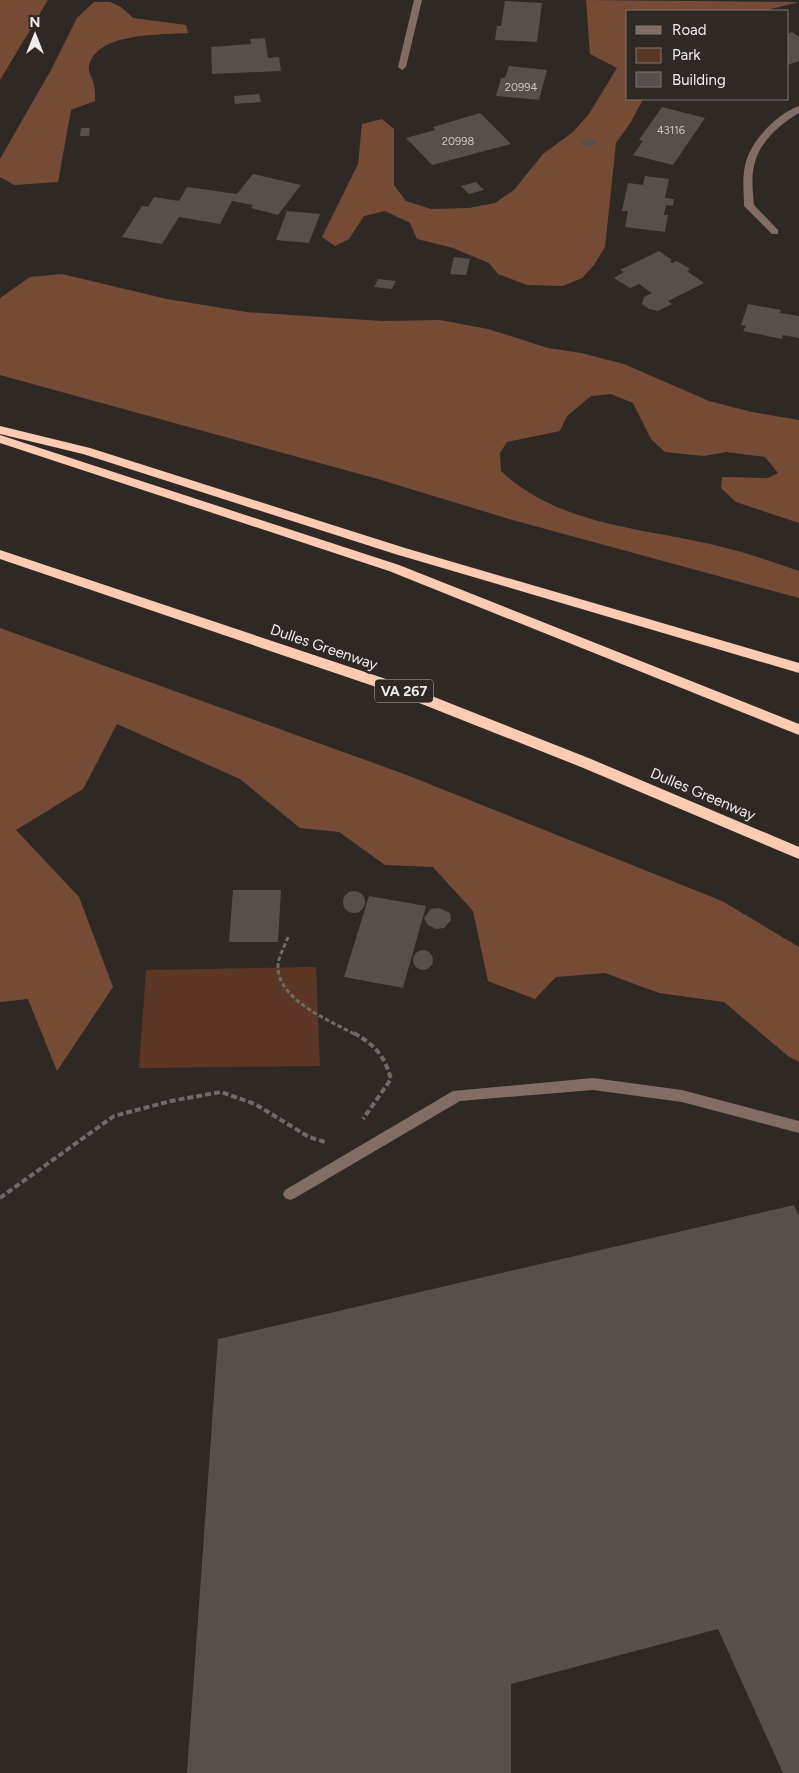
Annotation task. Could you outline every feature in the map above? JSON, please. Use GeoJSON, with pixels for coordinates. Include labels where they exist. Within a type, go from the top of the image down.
{"type":"FeatureCollection","features":[{"type":"Feature","properties":{"kind":"highway"},"geometry":{"type":"LineString","coordinates":[[0,430],[86,451],[400,551],[799,668]]}},
{"type":"Feature","properties":{"kind":"highway"},"geometry":{"type":"LineString","coordinates":[[0,439],[394,568],[799,730]]}},
{"type":"Feature","properties":{"kind":"highway","name":"Dulles Greenway"},"geometry":{"type":"LineString","coordinates":[[0,554],[32,563],[399,689],[586,763],[799,853]]}},
{"type":"Feature","properties":{"kind":"street"},"geometry":{"type":"LineString","coordinates":[[402,67],[418,0]]}},
{"type":"Feature","properties":{"kind":"street"},"geometry":{"type":"LineString","coordinates":[[775,232],[749,206],[749,165],[759,145],[775,126],[799,109]]}},
{"type":"Feature","properties":{"kind":"street"},"geometry":{"type":"LineString","coordinates":[[290,1194],[458,1095],[593,1084],[682,1096],[799,1127]]}},
{"type":"Feature","properties":{"kind":"path"},"geometry":{"type":"LineString","coordinates":[[288,938],[278,967],[282,985],[307,1008],[370,1043],[384,1057],[391,1079],[359,1125]]}},
{"type":"Feature","properties":{"kind":"path"},"geometry":{"type":"LineString","coordinates":[[0,1198],[114,1116],[171,1101],[220,1092],[255,1104],[309,1137],[334,1145]]}},
{"type":"Feature","properties":{"kind":"green space"},"geometry":{"type":"Polygon","coordinates":[[[316,967],[320,1066],[139,1068],[146,970],[316,967]]]}},
{"type":"Feature","properties":{"kind":"shaded area"},"geometry":{"type":"Polygon","coordinates":[[[0,0],[48,0],[0,80],[0,0]]]}},
{"type":"Feature","properties":{"kind":"shaded area"},"geometry":{"type":"Polygon","coordinates":[[[586,0],[799,2],[767,10],[626,10],[626,100],[642,100],[631,122],[616,143],[605,247],[594,265],[582,278],[563,286],[527,285],[498,274],[489,263],[453,248],[417,239],[410,223],[385,211],[364,216],[349,239],[335,246],[322,237],[358,164],[362,124],[382,119],[394,129],[394,185],[406,201],[431,209],[469,208],[495,203],[514,190],[543,154],[573,132],[589,114],[617,68],[590,54],[586,0]]]}},
{"type":"Feature","properties":{"kind":"shaded area"},"geometry":{"type":"Polygon","coordinates":[[[94,2],[110,2],[121,7],[133,18],[186,25],[188,33],[146,35],[116,41],[103,47],[94,56],[89,67],[94,85],[95,101],[71,110],[58,182],[14,185],[0,177],[0,159],[51,70],[77,18],[94,2]]]}},
{"type":"Feature","properties":{"kind":"shaded area"},"geometry":{"type":"Polygon","coordinates":[[[62,274],[167,299],[246,312],[382,321],[440,320],[488,329],[548,348],[581,353],[624,364],[709,401],[752,412],[799,420],[799,523],[736,502],[721,488],[722,477],[768,478],[778,473],[765,457],[726,452],[704,456],[665,452],[651,439],[633,403],[611,394],[591,396],[567,416],[560,431],[507,442],[500,453],[501,471],[524,490],[550,504],[577,515],[606,523],[732,549],[799,571],[799,598],[509,519],[378,479],[0,375],[0,298],[30,277],[62,274]]]}},
{"type":"Feature","properties":{"kind":"shaded area"},"geometry":{"type":"Polygon","coordinates":[[[0,628],[404,774],[722,901],[799,947],[799,1062],[788,1056],[724,1002],[659,993],[605,973],[556,977],[535,999],[488,981],[473,911],[433,867],[385,865],[339,832],[300,828],[240,779],[117,724],[83,789],[16,830],[79,897],[113,987],[57,1071],[28,999],[0,1002],[0,628]]]}},
{"type":"Feature","properties":{"kind":"building"},"geometry":{"type":"Polygon","coordinates":[[[505,1],[542,3],[537,42],[495,40],[497,26],[501,26],[505,1]]]}},
{"type":"Feature","properties":{"kind":"building"},"geometry":{"type":"Polygon","coordinates":[[[792,32],[799,37],[799,61],[789,65],[789,34],[792,32]]]}},
{"type":"Feature","properties":{"kind":"building"},"geometry":{"type":"Polygon","coordinates":[[[265,38],[268,58],[279,57],[281,71],[212,74],[211,47],[251,44],[250,39],[265,38]]]}},
{"type":"Feature","properties":{"kind":"building"},"geometry":{"type":"Polygon","coordinates":[[[509,66],[547,70],[539,100],[496,96],[501,78],[505,78],[509,66]]]}},
{"type":"Feature","properties":{"kind":"building"},"geometry":{"type":"Polygon","coordinates":[[[259,94],[261,102],[235,104],[234,96],[259,94]]]}},
{"type":"Feature","properties":{"kind":"building"},"geometry":{"type":"Polygon","coordinates":[[[662,107],[705,118],[673,165],[633,155],[643,141],[639,140],[662,107]]]}},
{"type":"Feature","properties":{"kind":"building"},"geometry":{"type":"Polygon","coordinates":[[[480,113],[511,144],[432,165],[406,138],[435,130],[433,127],[480,113]]]}},
{"type":"Feature","properties":{"kind":"building"},"geometry":{"type":"Polygon","coordinates":[[[81,128],[90,128],[89,136],[80,136],[81,128]]]}},
{"type":"Feature","properties":{"kind":"building"},"geometry":{"type":"Polygon","coordinates":[[[592,139],[597,144],[585,147],[580,142],[592,139]]]}},
{"type":"Feature","properties":{"kind":"building"},"geometry":{"type":"Polygon","coordinates":[[[253,174],[301,185],[278,215],[251,208],[253,205],[232,201],[220,224],[179,217],[162,244],[122,237],[142,206],[148,207],[154,197],[179,201],[187,187],[237,194],[253,174]]]}},
{"type":"Feature","properties":{"kind":"building"},"geometry":{"type":"Polygon","coordinates":[[[645,176],[669,179],[665,198],[674,199],[673,206],[666,205],[664,215],[668,215],[665,232],[625,227],[628,211],[622,211],[628,183],[643,185],[645,176]]]}},
{"type":"Feature","properties":{"kind":"building"},"geometry":{"type":"Polygon","coordinates":[[[476,182],[484,190],[469,194],[461,186],[476,182]]]}},
{"type":"Feature","properties":{"kind":"building"},"geometry":{"type":"Polygon","coordinates":[[[287,211],[320,214],[309,243],[276,240],[287,211]]]}},
{"type":"Feature","properties":{"kind":"building"},"geometry":{"type":"Polygon","coordinates":[[[659,251],[672,260],[670,261],[672,263],[677,261],[690,269],[687,271],[704,283],[668,301],[672,304],[658,311],[649,309],[642,304],[644,297],[652,293],[639,284],[630,288],[614,278],[624,272],[620,270],[659,251]]]}},
{"type":"Feature","properties":{"kind":"building"},"geometry":{"type":"Polygon","coordinates":[[[454,257],[470,259],[466,275],[450,274],[454,257]]]}},
{"type":"Feature","properties":{"kind":"building"},"geometry":{"type":"Polygon","coordinates":[[[378,279],[396,281],[392,289],[374,287],[378,279]]]}},
{"type":"Feature","properties":{"kind":"building"},"geometry":{"type":"Polygon","coordinates":[[[748,304],[781,310],[780,313],[799,316],[799,338],[783,335],[782,339],[743,331],[746,326],[741,325],[748,304]]]}},
{"type":"Feature","properties":{"kind":"building"},"geometry":{"type":"Polygon","coordinates":[[[233,890],[281,890],[278,942],[229,942],[233,890]]]}},
{"type":"Feature","properties":{"kind":"building"},"geometry":{"type":"Polygon","coordinates":[[[354,891],[362,894],[365,902],[362,910],[354,913],[346,910],[343,902],[346,894],[354,891]]]}},
{"type":"Feature","properties":{"kind":"building"},"geometry":{"type":"Polygon","coordinates":[[[369,896],[426,906],[403,988],[344,977],[369,896]]]}},
{"type":"Feature","properties":{"kind":"building"},"geometry":{"type":"Polygon","coordinates":[[[439,908],[450,913],[451,920],[444,928],[436,929],[428,925],[424,918],[431,909],[439,908]]]}},
{"type":"Feature","properties":{"kind":"building"},"geometry":{"type":"Polygon","coordinates":[[[423,950],[430,953],[433,960],[430,967],[423,970],[416,967],[413,960],[416,953],[423,950]]]}},
{"type":"Feature","properties":{"kind":"building"},"geometry":{"type":"Polygon","coordinates":[[[794,1205],[799,1216],[799,1773],[783,1773],[718,1629],[511,1684],[511,1773],[187,1773],[218,1339],[794,1205]]]}}]}
